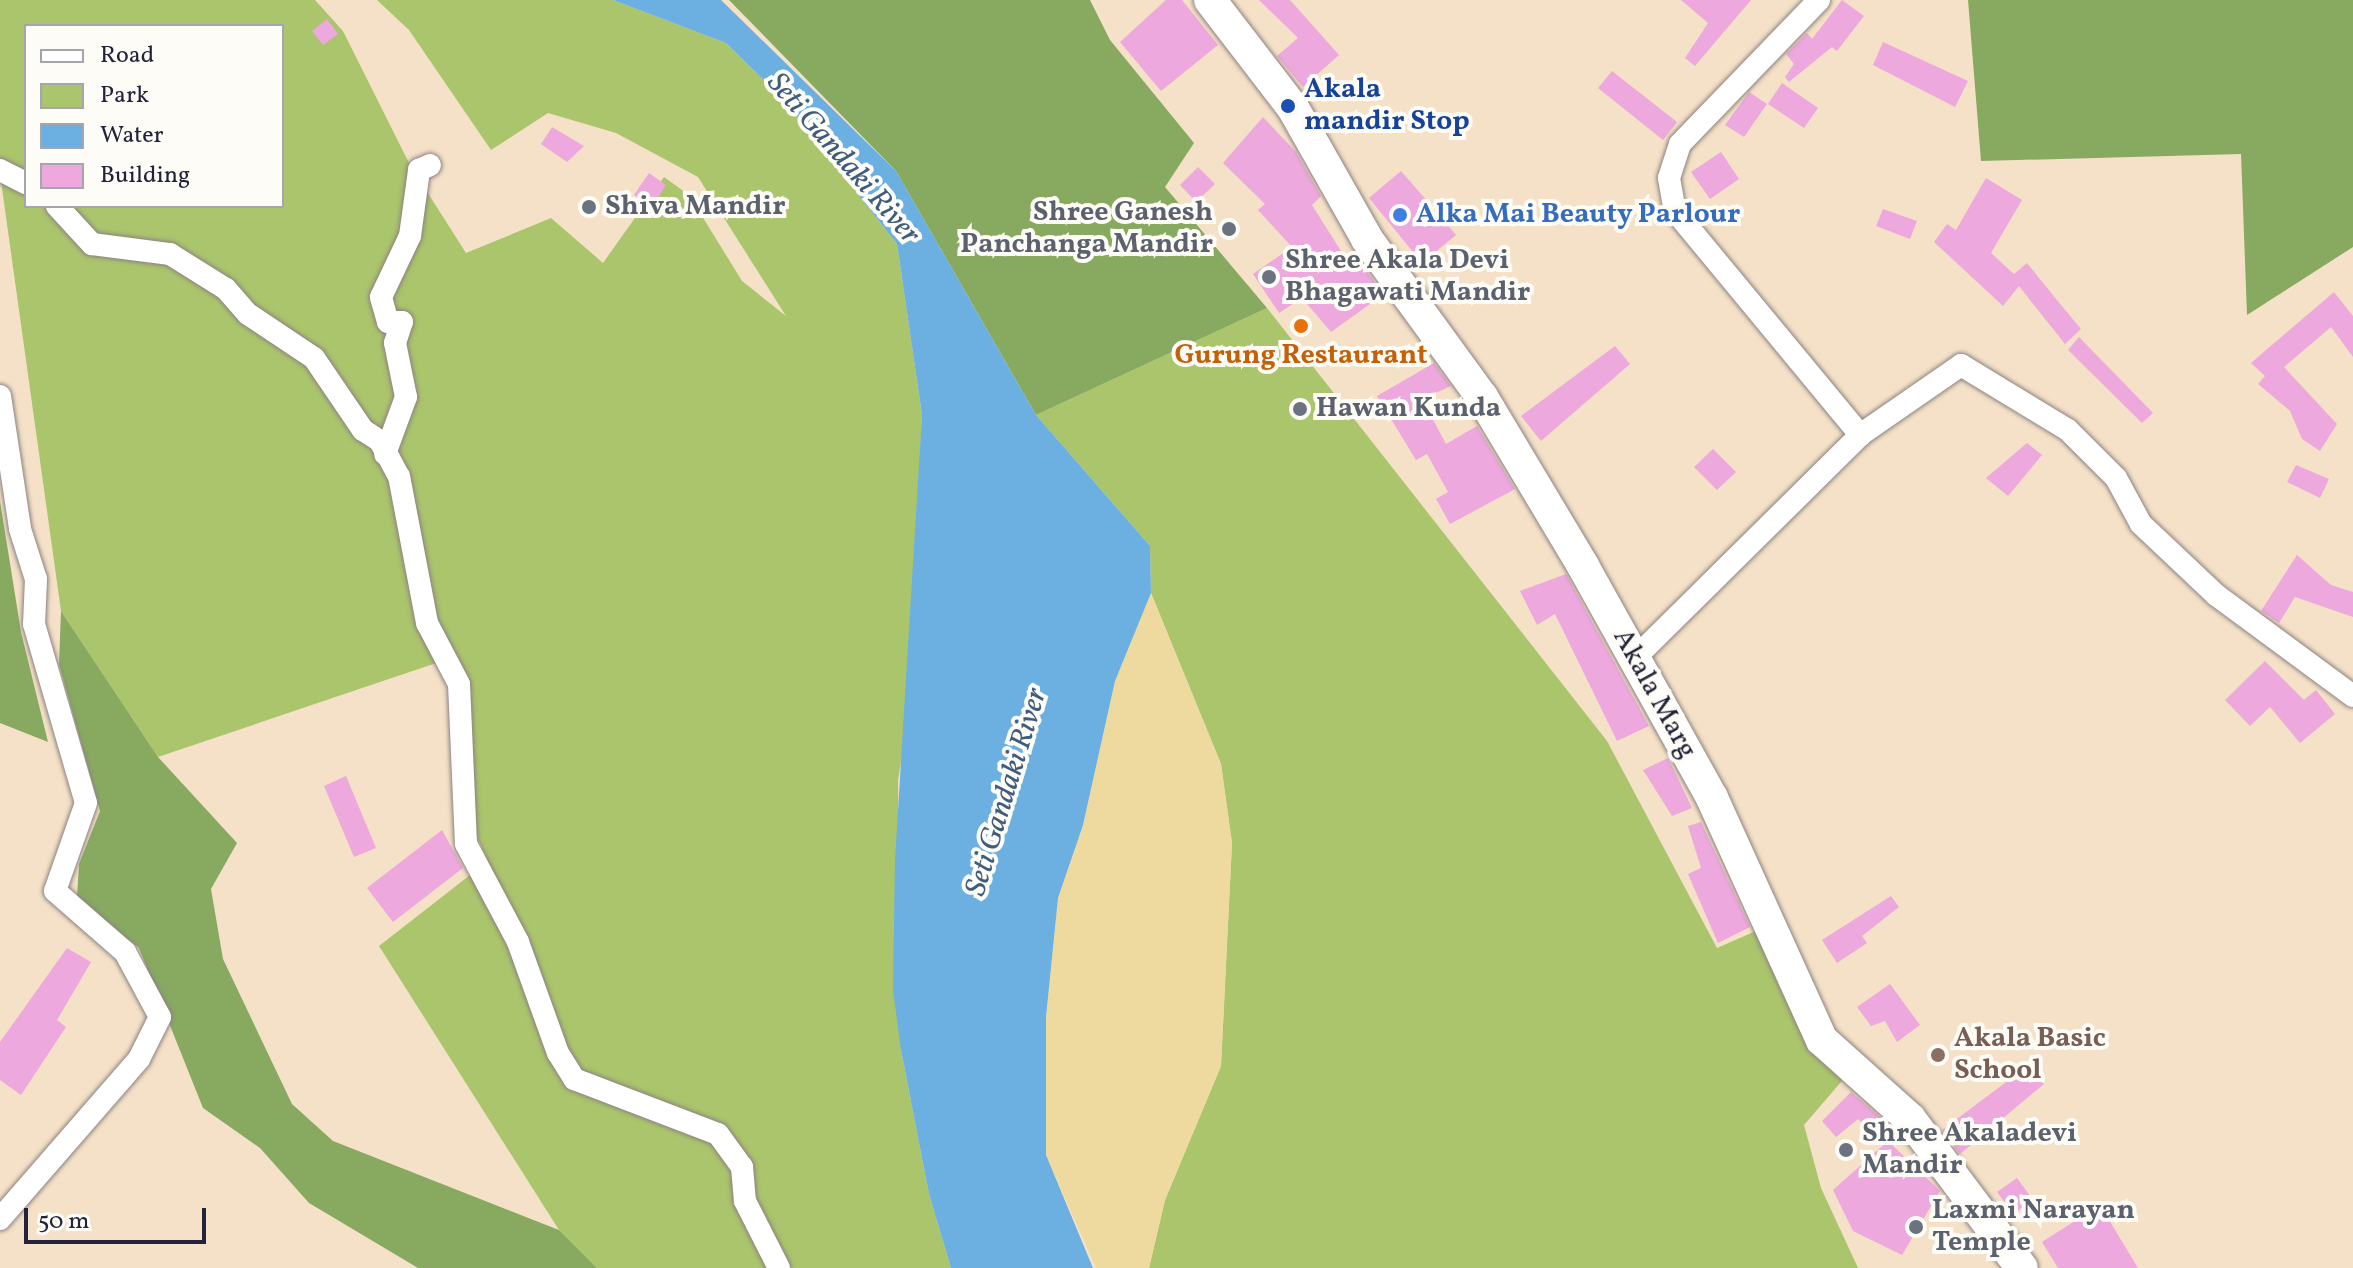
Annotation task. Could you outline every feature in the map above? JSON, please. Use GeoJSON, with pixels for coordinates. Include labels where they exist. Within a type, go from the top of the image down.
{"type":"FeatureCollection","features":[{"type":"Feature","properties":{"kind":"main road","name":"Akala Marg"},"geometry":{"type":"LineString","coordinates":[[1210,0],[1293,108],[1367,239],[1482,397],[1634,659],[1780,935],[1822,1040],[1910,1119],[2022,1268]]}},
{"type":"Feature","properties":{"kind":"street"},"geometry":{"type":"LineString","coordinates":[[1819,0],[1680,144],[1669,178],[1675,211],[1860,435]]}},
{"type":"Feature","properties":{"kind":"street"},"geometry":{"type":"LineString","coordinates":[[385,454],[406,397],[395,343],[402,322],[388,322],[381,297],[410,236],[419,170],[430,165]]}},
{"type":"Feature","properties":{"kind":"street"},"geometry":{"type":"LineString","coordinates":[[0,170],[24,182]]}},
{"type":"Feature","properties":{"kind":"street"},"geometry":{"type":"LineString","coordinates":[[59,208],[92,244],[170,254],[226,289],[248,314],[314,358],[385,454],[399,476],[427,623],[459,684],[466,844],[518,942],[558,1053],[574,1079],[718,1134],[742,1167],[745,1201],[779,1268]]}},
{"type":"Feature","properties":{"kind":"street"},"geometry":{"type":"LineString","coordinates":[[1634,659],[1860,435],[1961,365],[2068,430],[2116,478],[2141,524],[2216,595],[2353,696]]}},
{"type":"Feature","properties":{"kind":"street"},"geometry":{"type":"LineString","coordinates":[[0,396],[36,579],[34,624],[86,803],[55,891],[125,952],[160,1017],[139,1059],[0,1219]]}},
{"type":"Feature","properties":{"kind":"green space"},"geometry":{"type":"Polygon","coordinates":[[[0,0],[315,0],[343,31],[410,165],[466,253],[551,218],[603,263],[664,177],[689,195],[742,281],[786,316],[698,177],[616,133],[548,113],[491,150],[409,30],[377,0],[613,0],[726,43],[784,100],[897,244],[922,415],[909,707],[898,781],[901,1050],[929,1194],[951,1268],[597,1268],[559,1230],[379,946],[488,861],[473,828],[471,701],[454,657],[158,757],[61,611],[0,174],[0,0]]]}},
{"type":"Feature","properties":{"kind":"green space"},"geometry":{"type":"Polygon","coordinates":[[[729,0],[1090,0],[1110,40],[1194,143],[1165,187],[1267,308],[1036,415],[896,171],[729,0]]]}},
{"type":"Feature","properties":{"kind":"green space"},"geometry":{"type":"Polygon","coordinates":[[[1968,0],[2353,0],[2353,247],[2247,315],[2241,154],[1981,161],[1968,0]]]}},
{"type":"Feature","properties":{"kind":"green space"},"geometry":{"type":"Polygon","coordinates":[[[1267,308],[1607,741],[1717,948],[1765,927],[1847,1075],[1804,1125],[1821,1188],[1858,1268],[1149,1268],[1165,1200],[1221,1066],[1232,843],[1221,764],[1151,593],[1150,546],[1036,415],[1267,308]]]}},
{"type":"Feature","properties":{"kind":"green space"},"geometry":{"type":"Polygon","coordinates":[[[0,501],[21,632],[48,742],[0,723],[0,501]]]}},
{"type":"Feature","properties":{"kind":"green space"},"geometry":{"type":"Polygon","coordinates":[[[61,611],[158,757],[237,843],[211,889],[223,959],[292,1104],[333,1141],[559,1230],[597,1268],[418,1268],[309,1203],[260,1148],[203,1108],[139,948],[77,897],[79,864],[100,811],[59,664],[61,611]]]}},
{"type":"Feature","properties":{"kind":"sand"},"geometry":{"type":"Polygon","coordinates":[[[1151,593],[1221,764],[1232,843],[1221,1066],[1165,1200],[1149,1268],[1096,1268],[1046,1155],[1046,1017],[1058,898],[1083,825],[1115,681],[1151,593]]]}},
{"type":"Feature","properties":{"kind":"water","name":"Seti Gandaki River"},"geometry":{"type":"Polygon","coordinates":[[[613,0],[721,0],[896,171],[1036,415],[1150,546],[1151,593],[1115,681],[1083,825],[1058,898],[1046,1017],[1046,1155],[1093,1268],[951,1268],[929,1194],[901,1050],[893,990],[895,860],[922,415],[897,244],[784,100],[726,43],[613,0]]]}},
{"type":"Feature","properties":{"kind":"building"},"geometry":{"type":"Polygon","coordinates":[[[1166,0],[1182,0],[1218,45],[1161,91],[1120,42],[1166,0]]]}},
{"type":"Feature","properties":{"kind":"building"},"geometry":{"type":"Polygon","coordinates":[[[1259,0],[1290,0],[1339,55],[1303,87],[1277,56],[1298,38],[1259,0]]]}},
{"type":"Feature","properties":{"kind":"building"},"geometry":{"type":"Polygon","coordinates":[[[1681,0],[1751,0],[1695,66],[1685,58],[1708,23],[1681,0]]]}},
{"type":"Feature","properties":{"kind":"building"},"geometry":{"type":"Polygon","coordinates":[[[1842,0],[1864,16],[1837,51],[1832,47],[1789,82],[1785,77],[1794,64],[1786,54],[1807,33],[1812,39],[1842,0]]]}},
{"type":"Feature","properties":{"kind":"building"},"geometry":{"type":"Polygon","coordinates":[[[327,19],[338,34],[323,45],[312,31],[327,19]]]}},
{"type":"Feature","properties":{"kind":"building"},"geometry":{"type":"Polygon","coordinates":[[[1883,42],[1968,81],[1955,107],[1873,65],[1883,42]]]}},
{"type":"Feature","properties":{"kind":"building"},"geometry":{"type":"Polygon","coordinates":[[[1612,71],[1677,122],[1663,140],[1598,88],[1612,71]]]}},
{"type":"Feature","properties":{"kind":"building"},"geometry":{"type":"Polygon","coordinates":[[[1782,83],[1818,108],[1804,128],[1768,104],[1782,83]]]}},
{"type":"Feature","properties":{"kind":"building"},"geometry":{"type":"Polygon","coordinates":[[[1749,92],[1767,104],[1744,137],[1725,125],[1749,92]]]}},
{"type":"Feature","properties":{"kind":"building"},"geometry":{"type":"Polygon","coordinates":[[[1263,117],[1296,152],[1321,196],[1312,205],[1353,270],[1361,264],[1384,294],[1331,332],[1302,298],[1279,313],[1253,274],[1292,247],[1258,210],[1265,204],[1223,163],[1263,117]]]}},
{"type":"Feature","properties":{"kind":"building"},"geometry":{"type":"Polygon","coordinates":[[[552,127],[584,146],[567,162],[541,144],[552,127]]]}},
{"type":"Feature","properties":{"kind":"building"},"geometry":{"type":"Polygon","coordinates":[[[1721,152],[1739,179],[1710,199],[1691,172],[1721,152]]]}},
{"type":"Feature","properties":{"kind":"building"},"geometry":{"type":"Polygon","coordinates":[[[1198,167],[1215,184],[1196,202],[1180,185],[1198,167]]]}},
{"type":"Feature","properties":{"kind":"building"},"geometry":{"type":"Polygon","coordinates":[[[1401,171],[1435,210],[1447,200],[1459,215],[1447,224],[1456,235],[1422,263],[1369,198],[1401,171]]]}},
{"type":"Feature","properties":{"kind":"building"},"geometry":{"type":"Polygon","coordinates":[[[649,173],[666,185],[652,207],[634,195],[649,173]]]}},
{"type":"Feature","properties":{"kind":"building"},"geometry":{"type":"Polygon","coordinates":[[[1986,178],[2022,200],[1991,253],[2014,274],[2027,263],[2081,329],[2065,344],[2019,286],[2003,306],[1934,242],[1947,224],[1956,230],[1986,178]]]}},
{"type":"Feature","properties":{"kind":"building"},"geometry":{"type":"Polygon","coordinates":[[[1883,209],[1917,221],[1910,239],[1876,226],[1883,209]]]}},
{"type":"Feature","properties":{"kind":"building"},"geometry":{"type":"Polygon","coordinates":[[[2334,292],[2353,316],[2353,357],[2331,327],[2284,367],[2337,424],[2320,451],[2302,439],[2290,411],[2258,384],[2265,376],[2251,363],[2334,292]]]}},
{"type":"Feature","properties":{"kind":"building"},"geometry":{"type":"Polygon","coordinates":[[[2079,337],[2153,413],[2142,423],[2068,350],[2079,337]]]}},
{"type":"Feature","properties":{"kind":"building"},"geometry":{"type":"Polygon","coordinates":[[[1615,346],[1630,364],[1541,441],[1521,416],[1615,346]]]}},
{"type":"Feature","properties":{"kind":"building"},"geometry":{"type":"Polygon","coordinates":[[[1434,363],[1451,386],[1422,399],[1446,444],[1477,426],[1515,489],[1450,524],[1436,499],[1448,492],[1427,454],[1416,460],[1377,396],[1434,363]]]}},
{"type":"Feature","properties":{"kind":"building"},"geometry":{"type":"Polygon","coordinates":[[[2027,443],[2042,455],[2008,496],[1986,478],[2027,443]]]}},
{"type":"Feature","properties":{"kind":"building"},"geometry":{"type":"Polygon","coordinates":[[[1713,449],[1736,472],[1717,490],[1694,467],[1713,449]]]}},
{"type":"Feature","properties":{"kind":"building"},"geometry":{"type":"Polygon","coordinates":[[[2296,465],[2329,479],[2320,498],[2287,482],[2296,465]]]}},
{"type":"Feature","properties":{"kind":"building"},"geometry":{"type":"Polygon","coordinates":[[[2297,555],[2331,585],[2353,592],[2353,617],[2295,597],[2279,623],[2261,611],[2297,555]]]}},
{"type":"Feature","properties":{"kind":"building"},"geometry":{"type":"Polygon","coordinates":[[[1566,574],[1649,726],[1617,741],[1555,614],[1537,625],[1520,591],[1566,574]]]}},
{"type":"Feature","properties":{"kind":"building"},"geometry":{"type":"Polygon","coordinates":[[[2265,661],[2304,700],[2316,690],[2335,714],[2300,743],[2270,707],[2250,726],[2225,700],[2265,661]]]}},
{"type":"Feature","properties":{"kind":"building"},"geometry":{"type":"Polygon","coordinates":[[[1668,758],[1692,808],[1672,816],[1643,770],[1668,758]]]}},
{"type":"Feature","properties":{"kind":"building"},"geometry":{"type":"Polygon","coordinates":[[[346,776],[376,848],[354,857],[324,786],[346,776]]]}},
{"type":"Feature","properties":{"kind":"building"},"geometry":{"type":"Polygon","coordinates":[[[1701,822],[1750,927],[1718,943],[1688,874],[1701,868],[1688,826],[1701,822]]]}},
{"type":"Feature","properties":{"kind":"building"},"geometry":{"type":"Polygon","coordinates":[[[442,830],[463,868],[393,922],[367,888],[442,830]]]}},
{"type":"Feature","properties":{"kind":"building"},"geometry":{"type":"Polygon","coordinates":[[[1891,896],[1899,907],[1862,936],[1867,943],[1837,963],[1822,940],[1891,896]]]}},
{"type":"Feature","properties":{"kind":"building"},"geometry":{"type":"Polygon","coordinates":[[[67,948],[91,962],[57,1020],[66,1027],[21,1095],[0,1080],[0,1042],[67,948]]]}},
{"type":"Feature","properties":{"kind":"building"},"geometry":{"type":"Polygon","coordinates":[[[1890,984],[1920,1025],[1897,1042],[1885,1021],[1871,1026],[1857,1007],[1890,984]]]}},
{"type":"Feature","properties":{"kind":"building"},"geometry":{"type":"Polygon","coordinates":[[[2029,1065],[2044,1084],[1960,1154],[1942,1130],[2029,1065]]]}},
{"type":"Feature","properties":{"kind":"building"},"geometry":{"type":"Polygon","coordinates":[[[1851,1092],[1888,1124],[1875,1136],[1858,1119],[1836,1137],[1822,1121],[1851,1092]]]}},
{"type":"Feature","properties":{"kind":"building"},"geometry":{"type":"Polygon","coordinates":[[[1888,1141],[1940,1191],[1902,1255],[1853,1231],[1833,1190],[1888,1141]]]}},
{"type":"Feature","properties":{"kind":"building"},"geometry":{"type":"Polygon","coordinates":[[[2017,1178],[2033,1200],[2013,1214],[1997,1192],[2017,1178]]]}},
{"type":"Feature","properties":{"kind":"building"},"geometry":{"type":"Polygon","coordinates":[[[2100,1205],[2138,1268],[2058,1268],[2042,1242],[2100,1205]]]}},
{"type":"Feature","properties":{"kind":"place","name":"Akala mandir Stop"},"geometry":{"type":"Point","coordinates":[1288,106]}},
{"type":"Feature","properties":{"kind":"place","name":"Shiva Mandir"},"geometry":{"type":"Point","coordinates":[589,207]}},
{"type":"Feature","properties":{"kind":"place","name":"Alka Mai Beauty Parlour"},"geometry":{"type":"Point","coordinates":[1400,215]}},
{"type":"Feature","properties":{"kind":"place","name":"Shree Ganesh Panchanga Mandir"},"geometry":{"type":"Point","coordinates":[1229,229]}},
{"type":"Feature","properties":{"kind":"place","name":"Shree Akala Devi Bhagawati Mandir"},"geometry":{"type":"Point","coordinates":[1269,277]}},
{"type":"Feature","properties":{"kind":"place","name":"Gurung Restaurant"},"geometry":{"type":"Point","coordinates":[1301,326]}},
{"type":"Feature","properties":{"kind":"place","name":"Hawan Kunda"},"geometry":{"type":"Point","coordinates":[1300,409]}},
{"type":"Feature","properties":{"kind":"place","name":"Akala Basic School"},"geometry":{"type":"Point","coordinates":[1938,1055]}},
{"type":"Feature","properties":{"kind":"place","name":"Shree Akaladevi Mandir"},"geometry":{"type":"Point","coordinates":[1846,1150]}},
{"type":"Feature","properties":{"kind":"place","name":"Laxmi Narayan Temple"},"geometry":{"type":"Point","coordinates":[1916,1227]}}]}
